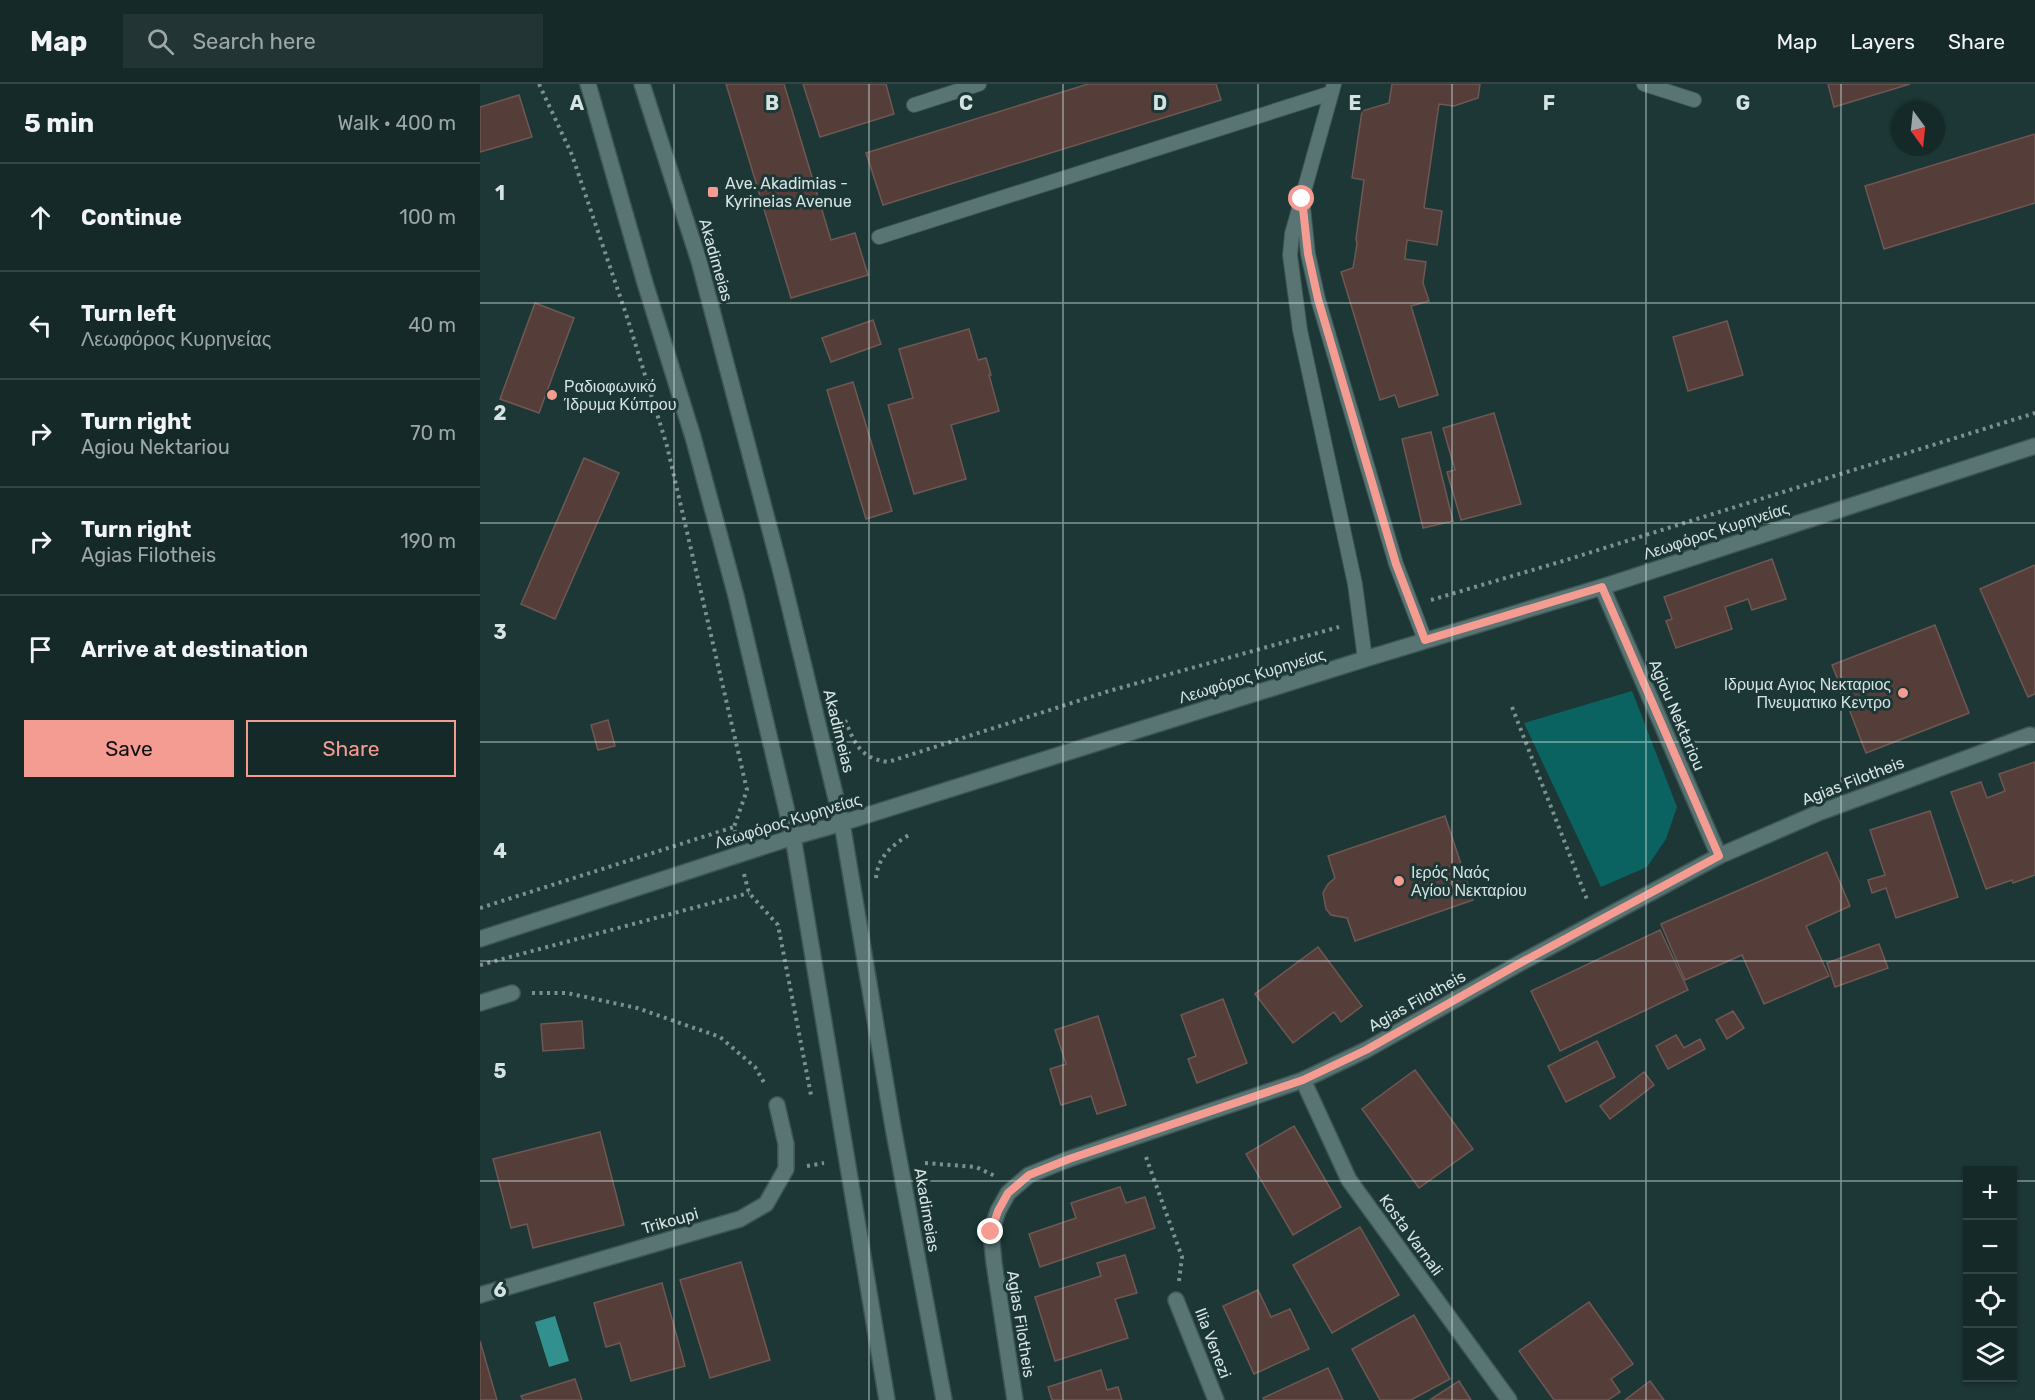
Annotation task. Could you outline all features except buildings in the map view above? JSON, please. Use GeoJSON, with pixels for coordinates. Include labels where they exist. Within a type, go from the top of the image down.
{"type":"FeatureCollection","features":[{"type":"Feature","properties":{"kind":"main road"},"geometry":{"type":"LineString","coordinates":[[588,84],[645,283],[693,437],[736,596],[793,837],[887,1400]]}},
{"type":"Feature","properties":{"kind":"main road","name":"Akadimeias"},"geometry":{"type":"LineString","coordinates":[[642,84],[699,261],[781,572],[842,823],[893,1127],[944,1400]]}},
{"type":"Feature","properties":{"kind":"main road","name":"Λεωφόρος Κυρηνείας"},"geometry":{"type":"LineString","coordinates":[[480,939],[793,837],[1602,587],[2035,446]]}},
{"type":"Feature","properties":{"kind":"main road","name":"Agiou Nektariou"},"geometry":{"type":"LineString","coordinates":[[1602,587],[1719,856]]}},
{"type":"Feature","properties":{"kind":"main road","name":"Agias Filotheis"},"geometry":{"type":"LineString","coordinates":[[1015,1400],[991,1232],[998,1211],[1008,1193],[1029,1175],[1069,1159],[1303,1080],[1366,1050],[1719,856],[1818,813],[2030,735]]}},
{"type":"Feature","properties":{"kind":"main road"},"geometry":{"type":"LineString","coordinates":[[480,1004],[512,993]]}},
{"type":"Feature","properties":{"kind":"main road","name":"Kosta Varnali"},"geometry":{"type":"LineString","coordinates":[[1303,1080],[1349,1180],[1509,1400]]}},
{"type":"Feature","properties":{"kind":"main road","name":"Trikoupi"},"geometry":{"type":"LineString","coordinates":[[480,1295],[740,1220],[766,1204],[786,1169],[786,1144],[777,1105]]}},
{"type":"Feature","properties":{"kind":"main road","name":"Ilia Venezi"},"geometry":{"type":"LineString","coordinates":[[1176,1300],[1216,1400]]}},
{"type":"Feature","properties":{"kind":"lane"},"geometry":{"type":"LineString","coordinates":[[914,105],[979,84]]}},
{"type":"Feature","properties":{"kind":"lane"},"geometry":{"type":"LineString","coordinates":[[1644,84],[1694,100]]}},
{"type":"Feature","properties":{"kind":"lane"},"geometry":{"type":"LineString","coordinates":[[1332,88],[1292,234],[1290,255],[1300,330],[1355,584],[1365,659]]}},
{"type":"Feature","properties":{"kind":"lane"},"geometry":{"type":"LineString","coordinates":[[879,237],[1332,88]]}},
{"type":"Feature","properties":{"kind":"lane"},"geometry":{"type":"LineString","coordinates":[[1302,199],[1308,254],[1318,299],[1396,564],[1425,640]]}},
{"type":"Feature","properties":{"kind":"path"},"geometry":{"type":"LineString","coordinates":[[540,84],[572,155],[627,317],[667,446],[747,790],[734,827],[740,855],[749,893],[778,925],[811,1095]]}},
{"type":"Feature","properties":{"kind":"path"},"geometry":{"type":"LineString","coordinates":[[1409,597],[1418,603],[1541,568],[2035,413]]}},
{"type":"Feature","properties":{"kind":"path"},"geometry":{"type":"LineString","coordinates":[[845,720],[856,746],[875,760],[888,762],[1109,691],[1342,627],[1359,612]]}},
{"type":"Feature","properties":{"kind":"path"},"geometry":{"type":"LineString","coordinates":[[1512,707],[1596,922]]}},
{"type":"Feature","properties":{"kind":"path"},"geometry":{"type":"LineString","coordinates":[[480,908],[734,827]]}},
{"type":"Feature","properties":{"kind":"path"},"geometry":{"type":"LineString","coordinates":[[875,887],[876,872],[882,857],[895,843],[909,835]]}},
{"type":"Feature","properties":{"kind":"path"},"geometry":{"type":"LineString","coordinates":[[480,965],[749,893]]}},
{"type":"Feature","properties":{"kind":"path"},"geometry":{"type":"LineString","coordinates":[[512,993],[567,993],[637,1008],[720,1037],[755,1067],[777,1105]]}},
{"type":"Feature","properties":{"kind":"path"},"geometry":{"type":"LineString","coordinates":[[1138,1137],[1182,1257],[1176,1300]]}},
{"type":"Feature","properties":{"kind":"path"},"geometry":{"type":"LineString","coordinates":[[822,1152],[826,1173]]}},
{"type":"Feature","properties":{"kind":"path"},"geometry":{"type":"LineString","coordinates":[[925,1163],[976,1167],[994,1174],[1008,1193]]}},
{"type":"Feature","properties":{"kind":"shaded area"},"geometry":{"type":"Polygon","coordinates":[[[1632,691],[1677,807],[1666,839],[1647,867],[1601,887],[1524,723],[1632,691]]]}},
{"type":"Feature","properties":{"kind":"shaded area"},"geometry":{"type":"Polygon","coordinates":[[[555,1316],[569,1361],[549,1367],[535,1322],[555,1316]]]}},
{"type":"Feature","properties":{"kind":"place","name":"Ave. Akadimias - Kyrineias Avenue"},"geometry":{"type":"Point","coordinates":[713,192]}},
{"type":"Feature","properties":{"kind":"place","name":"Ραδιοφωνικό Ίδρυμα Κύπρου"},"geometry":{"type":"Point","coordinates":[552,395]}},
{"type":"Feature","properties":{"kind":"place","name":"Ιδρυμα Αγιος Νεκταριος Πνευματικο Κεντρο"},"geometry":{"type":"Point","coordinates":[1903,693]}},
{"type":"Feature","properties":{"kind":"place","name":"Ιερός Ναός Αγίου Νεκταρίου"},"geometry":{"type":"Point","coordinates":[1399,881]}},
{"type":"Feature","properties":{"kind":"route"},"geometry":{"type":"LineString","coordinates":[[991,1232],[998,1211],[1008,1193],[1029,1175],[1069,1159],[1303,1080],[1366,1050],[1522,962],[1719,856],[1602,587],[1425,640],[1396,564],[1318,299],[1308,254],[1302,199]]}}]}
